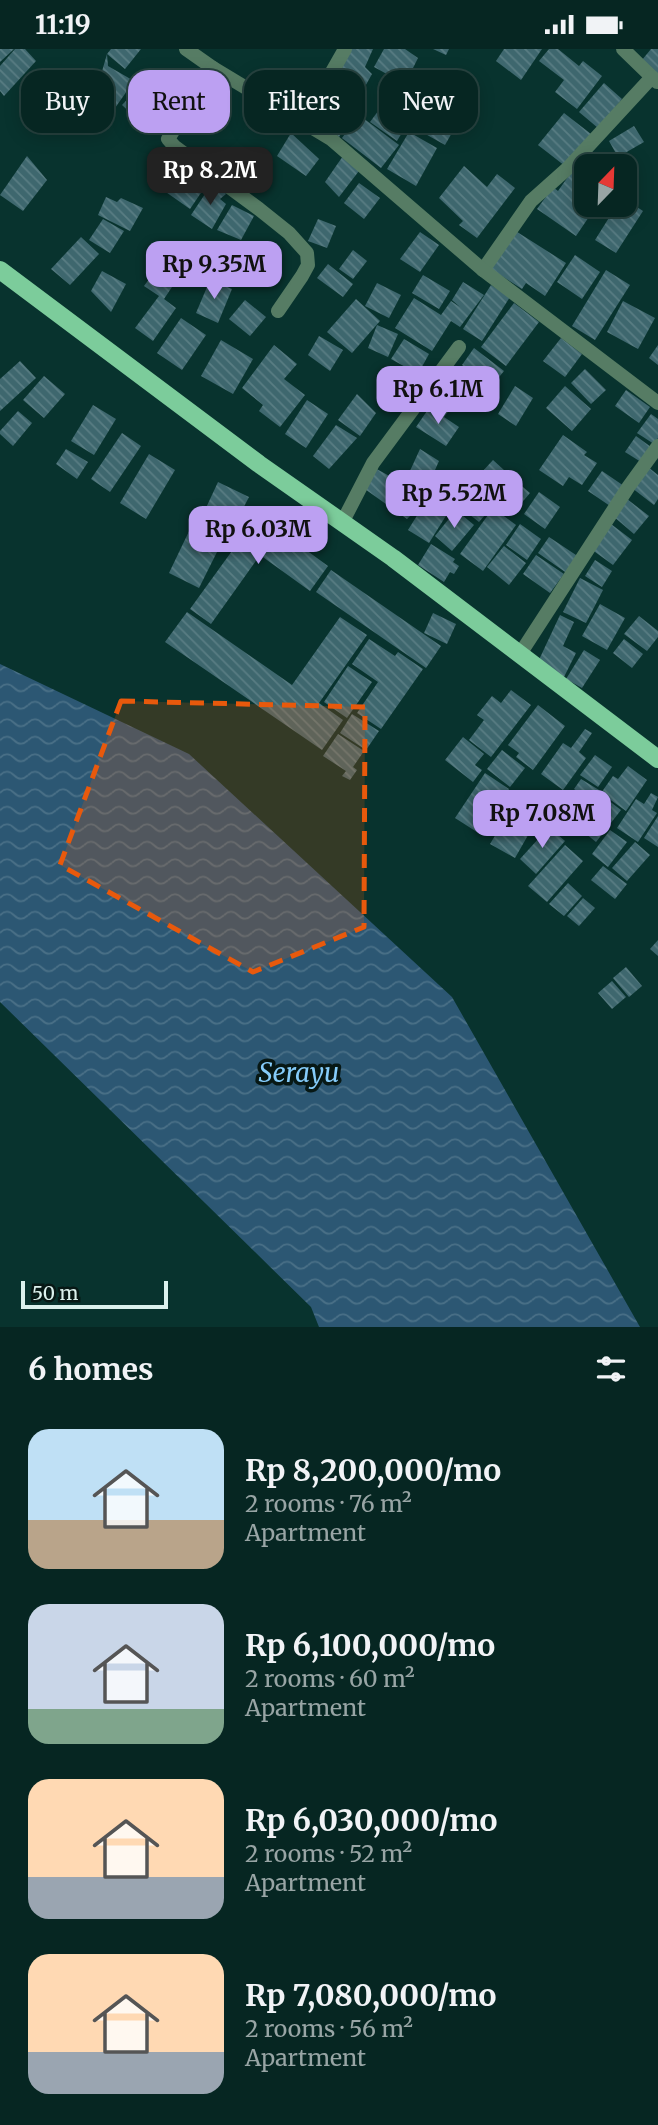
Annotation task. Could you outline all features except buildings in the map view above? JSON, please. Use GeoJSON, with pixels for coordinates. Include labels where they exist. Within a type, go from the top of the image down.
{"type":"FeatureCollection","features":[{"type":"Feature","properties":{"kind":"main road"},"geometry":{"type":"LineString","coordinates":[[0,270],[259,464],[393,558],[658,759]]}},
{"type":"Feature","properties":{"kind":"street"},"geometry":{"type":"LineString","coordinates":[[186,49],[244,86]]}},
{"type":"Feature","properties":{"kind":"street"},"geometry":{"type":"LineString","coordinates":[[333,70],[345,49]]}},
{"type":"Feature","properties":{"kind":"street"},"geometry":{"type":"LineString","coordinates":[[483,270],[531,201],[568,168],[655,80],[622,49]]}},
{"type":"Feature","properties":{"kind":"street"},"geometry":{"type":"LineString","coordinates":[[213,68],[167,139],[289,233],[307,253],[308,265],[278,311]]}},
{"type":"Feature","properties":{"kind":"street"},"geometry":{"type":"LineString","coordinates":[[322,133],[483,270],[657,399]]}},
{"type":"Feature","properties":{"kind":"street"},"geometry":{"type":"LineString","coordinates":[[342,523],[373,463],[459,348]]}},
{"type":"Feature","properties":{"kind":"street"},"geometry":{"type":"LineString","coordinates":[[520,654],[658,446]]}},
{"type":"Feature","properties":{"kind":"highlighted area"},"geometry":{"type":"Polygon","coordinates":[[[121,701],[365,707],[364,927],[253,972],[60,865],[121,701]]]}},
{"type":"Feature","properties":{"kind":"water","name":"Serayu"},"geometry":{"type":"Polygon","coordinates":[[[0,664],[189,754],[452,997],[640,1327],[319,1327],[311,1307],[0,1002],[0,664]]]}}]}
